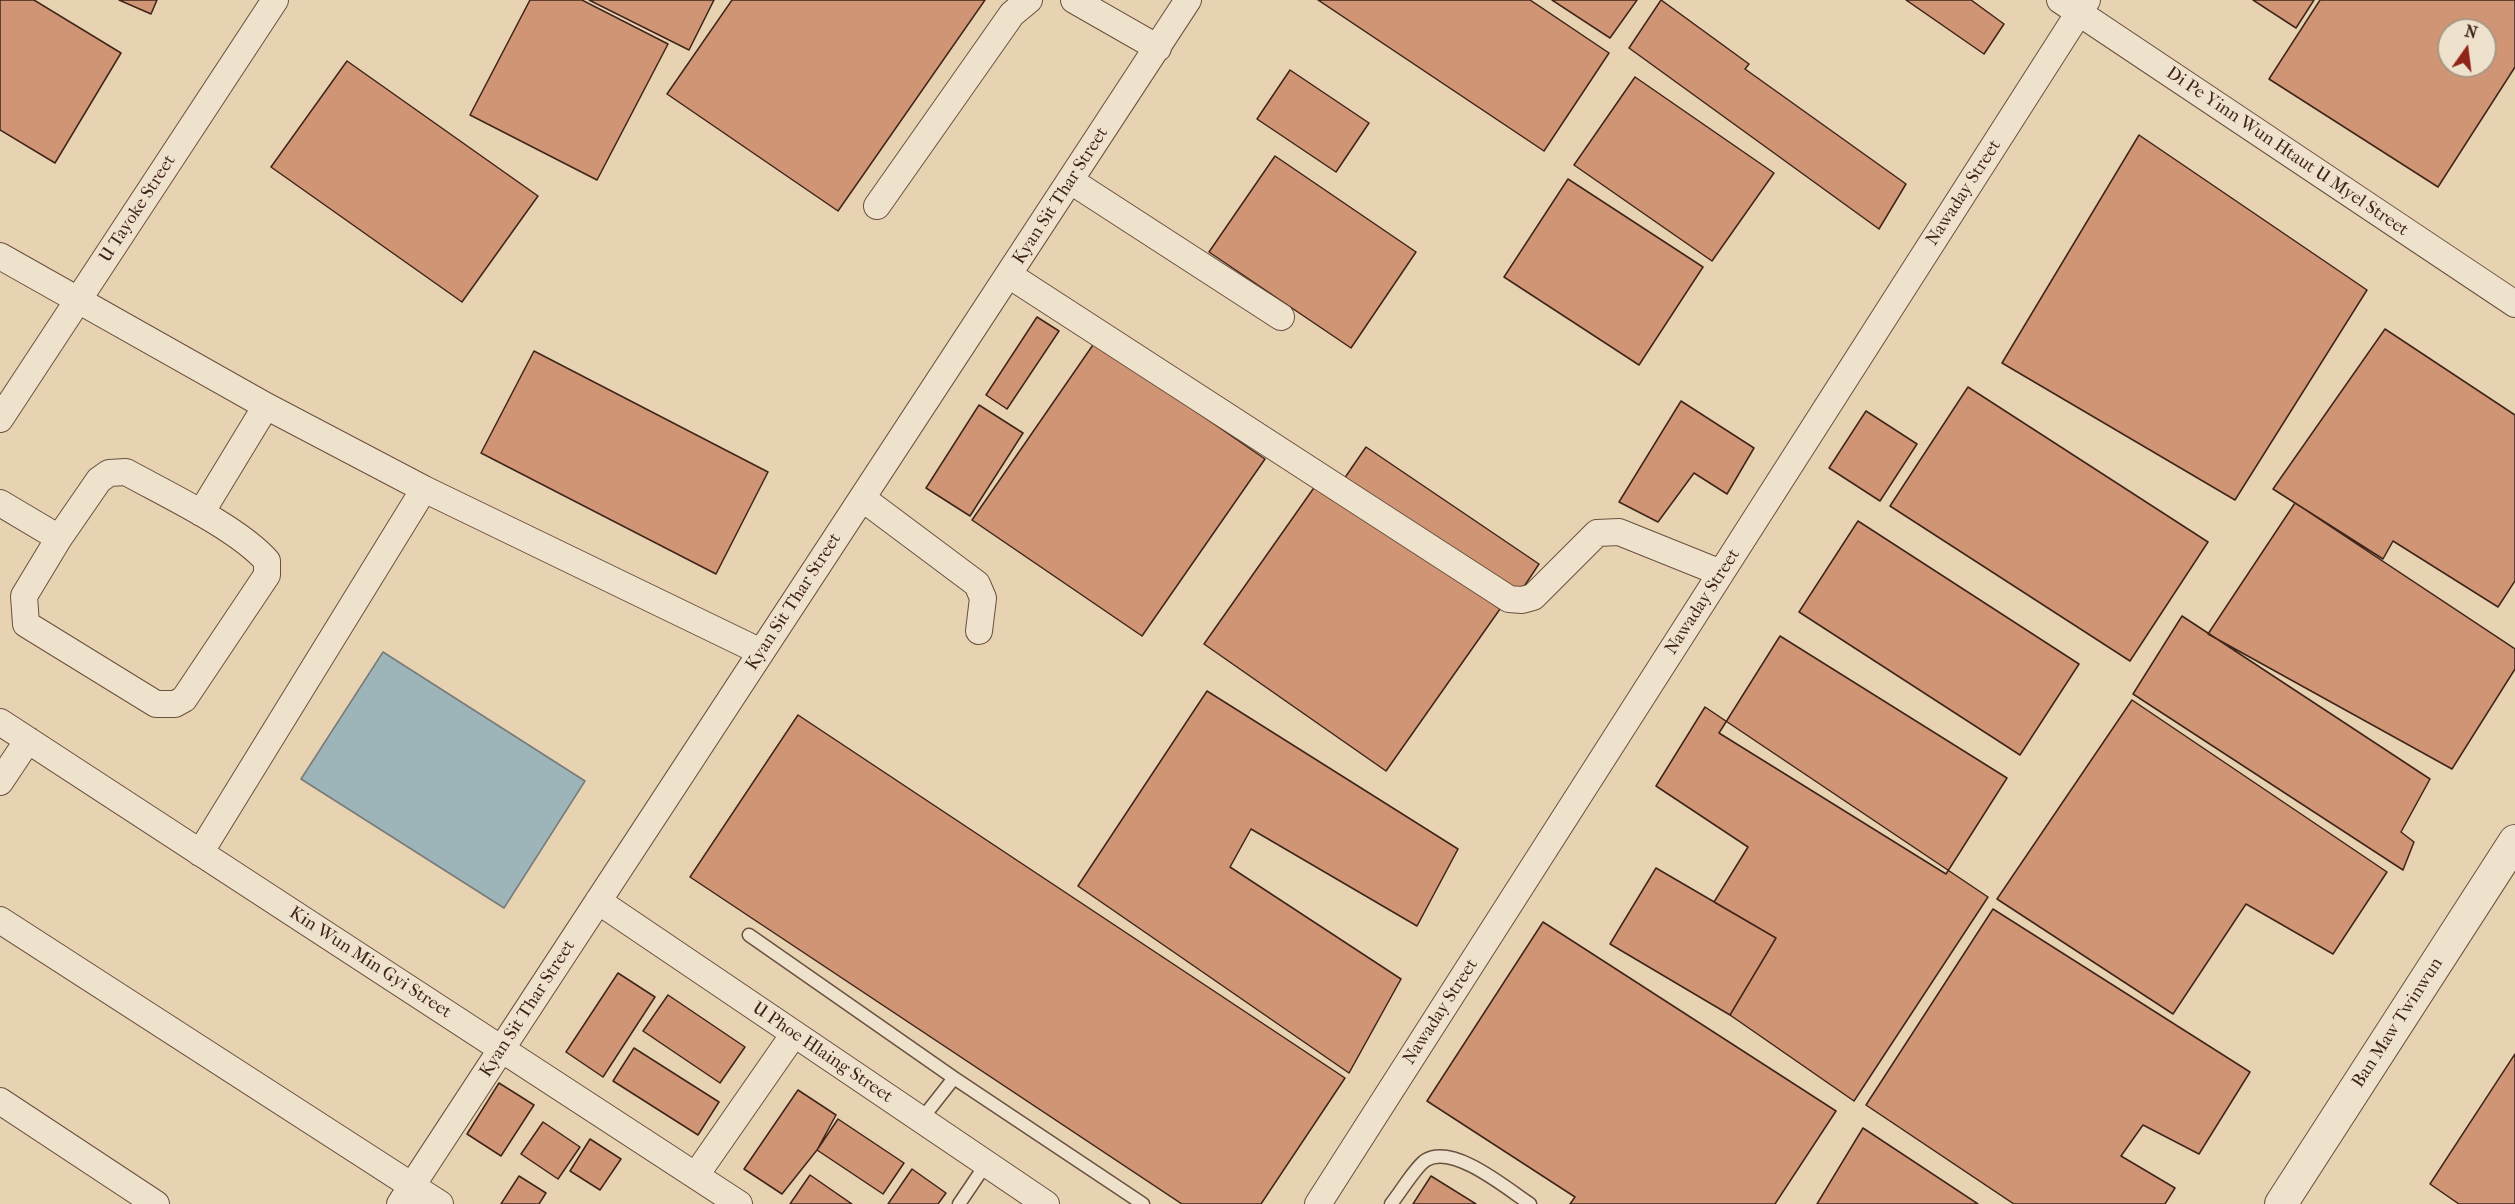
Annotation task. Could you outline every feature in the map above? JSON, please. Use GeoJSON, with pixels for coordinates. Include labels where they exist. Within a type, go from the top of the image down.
{"type":"FeatureCollection","features":[{"type":"Feature","properties":{"kind":"street","name":"U Tayoke Street"},"geometry":{"type":"LineString","coordinates":[[0,419],[275,0]]}},
{"type":"Feature","properties":{"kind":"street"},"geometry":{"type":"LineString","coordinates":[[877,206],[1012,14],[1029,0]]}},
{"type":"Feature","properties":{"kind":"street"},"geometry":{"type":"LineString","coordinates":[[1074,0],[1158,48]]}},
{"type":"Feature","properties":{"kind":"street","name":"Kyan Sit Thar Street"},"geometry":{"type":"LineString","coordinates":[[406,1195],[1188,0]]}},
{"type":"Feature","properties":{"kind":"street","name":"Di Pe Yinn Wun Htaut U Myel Street"},"geometry":{"type":"LineString","coordinates":[[2075,4],[2515,304]]}},
{"type":"Feature","properties":{"kind":"street","name":"Nawaday Street"},"geometry":{"type":"LineString","coordinates":[[1318,1204],[1721,573],[2075,4]]}},
{"type":"Feature","properties":{"kind":"street"},"geometry":{"type":"LineString","coordinates":[[1071,181],[1281,317]]}},
{"type":"Feature","properties":{"kind":"street"},"geometry":{"type":"LineString","coordinates":[[0,256],[266,406],[424,489],[762,651]]}},
{"type":"Feature","properties":{"kind":"street"},"geometry":{"type":"LineString","coordinates":[[1009,275],[1509,599],[1522,600],[1533,597],[1597,533],[1619,532],[1721,573]]}},
{"type":"Feature","properties":{"kind":"street"},"geometry":{"type":"LineString","coordinates":[[201,513],[266,406]]}},
{"type":"Feature","properties":{"kind":"street"},"geometry":{"type":"LineString","coordinates":[[126,472],[201,513],[258,551],[267,561],[267,574],[184,699],[175,704],[156,704],[26,624],[24,596],[59,538],[99,480],[109,473],[126,472]]}},
{"type":"Feature","properties":{"kind":"street"},"geometry":{"type":"LineString","coordinates":[[200,853],[424,489]]}},
{"type":"Feature","properties":{"kind":"street"},"geometry":{"type":"LineString","coordinates":[[862,498],[977,584],[983,598],[979,631]]}},
{"type":"Feature","properties":{"kind":"street"},"geometry":{"type":"LineString","coordinates":[[0,503],[59,538]]}},
{"type":"Feature","properties":{"kind":"street","name":"Kin Wun Min Gyi Street"},"geometry":{"type":"LineString","coordinates":[[0,722],[739,1204]]}},
{"type":"Feature","properties":{"kind":"street"},"geometry":{"type":"LineString","coordinates":[[0,782],[28,740]]}},
{"type":"Feature","properties":{"kind":"street","name":"Ban Maw Twinwun"},"geometry":{"type":"LineString","coordinates":[[2281,1204],[2515,841]]}},
{"type":"Feature","properties":{"kind":"street","name":"U Phoe Hlaing Street"},"geometry":{"type":"LineString","coordinates":[[598,901],[1046,1204]]}},
{"type":"Feature","properties":{"kind":"street"},"geometry":{"type":"LineString","coordinates":[[0,920],[406,1195],[440,1204]]}},
{"type":"Feature","properties":{"kind":"street"},"geometry":{"type":"LineString","coordinates":[[696,1175],[794,1034]]}},
{"type":"Feature","properties":{"kind":"street"},"geometry":{"type":"LineString","coordinates":[[0,1101],[156,1204]]}},
{"type":"Feature","properties":{"kind":"lane"},"geometry":{"type":"LineString","coordinates":[[749,935],[954,1078],[1143,1204]]}},
{"type":"Feature","properties":{"kind":"lane"},"geometry":{"type":"LineString","coordinates":[[921,1120],[954,1078]]}},
{"type":"Feature","properties":{"kind":"lane"},"geometry":{"type":"LineString","coordinates":[[1391,1204],[1425,1160],[1440,1155],[1459,1158],[1530,1204]]}},
{"type":"Feature","properties":{"kind":"lane"},"geometry":{"type":"LineString","coordinates":[[958,1204],[986,1164]]}},
{"type":"Feature","properties":{"kind":"water"},"geometry":{"type":"Polygon","coordinates":[[[383,652],[585,781],[504,908],[301,779],[383,652]]]}},
{"type":"Feature","properties":{"kind":"building"},"geometry":{"type":"Polygon","coordinates":[[[0,0],[34,0],[121,53],[55,163],[0,130],[0,0]]]}},
{"type":"Feature","properties":{"kind":"building"},"geometry":{"type":"Polygon","coordinates":[[[119,0],[157,0],[151,14],[119,0]]]}},
{"type":"Feature","properties":{"kind":"building"},"geometry":{"type":"Polygon","coordinates":[[[530,0],[582,0],[668,44],[597,180],[470,115],[530,0]]]}},
{"type":"Feature","properties":{"kind":"building"},"geometry":{"type":"Polygon","coordinates":[[[589,0],[714,0],[689,50],[589,0]]]}},
{"type":"Feature","properties":{"kind":"building"},"geometry":{"type":"Polygon","coordinates":[[[732,0],[985,0],[838,211],[667,94],[732,0]]]}},
{"type":"Feature","properties":{"kind":"building"},"geometry":{"type":"Polygon","coordinates":[[[1318,0],[1530,0],[1609,53],[1544,151],[1318,0]]]}},
{"type":"Feature","properties":{"kind":"building"},"geometry":{"type":"Polygon","coordinates":[[[1552,0],[1637,0],[1610,38],[1552,0]]]}},
{"type":"Feature","properties":{"kind":"building"},"geometry":{"type":"Polygon","coordinates":[[[1661,0],[1749,64],[1745,69],[1906,184],[1879,229],[1629,48],[1661,0]]]}},
{"type":"Feature","properties":{"kind":"building"},"geometry":{"type":"Polygon","coordinates":[[[1906,0],[1971,0],[2004,24],[1984,54],[1906,0]]]}},
{"type":"Feature","properties":{"kind":"building"},"geometry":{"type":"Polygon","coordinates":[[[2253,0],[2314,0],[2296,28],[2253,0]]]}},
{"type":"Feature","properties":{"kind":"building"},"geometry":{"type":"Polygon","coordinates":[[[2320,0],[2515,0],[2515,67],[2438,187],[2269,79],[2320,0]]]}},
{"type":"Feature","properties":{"kind":"building"},"geometry":{"type":"Polygon","coordinates":[[[347,61],[538,196],[462,302],[271,167],[347,61]]]}},
{"type":"Feature","properties":{"kind":"building"},"geometry":{"type":"Polygon","coordinates":[[[1290,70],[1369,123],[1336,172],[1257,119],[1290,70]]]}},
{"type":"Feature","properties":{"kind":"building"},"geometry":{"type":"Polygon","coordinates":[[[1635,77],[1774,173],[1712,261],[1574,165],[1635,77]]]}},
{"type":"Feature","properties":{"kind":"building"},"geometry":{"type":"Polygon","coordinates":[[[2139,135],[2367,290],[2235,500],[2002,363],[2139,135]]]}},
{"type":"Feature","properties":{"kind":"building"},"geometry":{"type":"Polygon","coordinates":[[[1275,156],[1416,252],[1351,348],[1209,252],[1275,156]]]}},
{"type":"Feature","properties":{"kind":"building"},"geometry":{"type":"Polygon","coordinates":[[[1568,179],[1703,267],[1639,365],[1504,277],[1568,179]]]}},
{"type":"Feature","properties":{"kind":"building"},"geometry":{"type":"Polygon","coordinates":[[[1037,317],[1059,331],[1007,409],[986,395],[1037,317]]]}},
{"type":"Feature","properties":{"kind":"building"},"geometry":{"type":"Polygon","coordinates":[[[2385,329],[2515,415],[2515,581],[2498,607],[2393,541],[2383,559],[2273,489],[2385,329]]]}},
{"type":"Feature","properties":{"kind":"building"},"geometry":{"type":"Polygon","coordinates":[[[1095,342],[1265,459],[1142,636],[972,520],[1095,342]]]}},
{"type":"Feature","properties":{"kind":"building"},"geometry":{"type":"Polygon","coordinates":[[[534,351],[768,472],[716,574],[481,453],[534,351]]]}},
{"type":"Feature","properties":{"kind":"building"},"geometry":{"type":"Polygon","coordinates":[[[1968,387],[2208,542],[2130,661],[1890,506],[1968,387]]]}},
{"type":"Feature","properties":{"kind":"building"},"geometry":{"type":"Polygon","coordinates":[[[1681,401],[1754,448],[1727,494],[1694,473],[1658,522],[1619,502],[1681,401]]]}},
{"type":"Feature","properties":{"kind":"building"},"geometry":{"type":"Polygon","coordinates":[[[979,405],[1023,433],[970,516],[926,488],[979,405]]]}},
{"type":"Feature","properties":{"kind":"building"},"geometry":{"type":"Polygon","coordinates":[[[1866,411],[1917,444],[1880,501],[1829,468],[1866,411]]]}},
{"type":"Feature","properties":{"kind":"building"},"geometry":{"type":"Polygon","coordinates":[[[1366,447],[1539,564],[1517,597],[1344,479],[1366,447]]]}},
{"type":"Feature","properties":{"kind":"building"},"geometry":{"type":"Polygon","coordinates":[[[1318,482],[1500,609],[1386,771],[1204,644],[1318,482]]]}},
{"type":"Feature","properties":{"kind":"building"},"geometry":{"type":"Polygon","coordinates":[[[2295,503],[2515,649],[2515,669],[2452,769],[2208,634],[2295,503]]]}},
{"type":"Feature","properties":{"kind":"building"},"geometry":{"type":"Polygon","coordinates":[[[1858,521],[2079,664],[2020,755],[1799,612],[1858,521]]]}},
{"type":"Feature","properties":{"kind":"building"},"geometry":{"type":"Polygon","coordinates":[[[2182,616],[2430,779],[2401,832],[2414,842],[2403,870],[2133,694],[2182,616]]]}},
{"type":"Feature","properties":{"kind":"building"},"geometry":{"type":"Polygon","coordinates":[[[1780,636],[2007,778],[1946,874],[1719,733],[1780,636]]]}},
{"type":"Feature","properties":{"kind":"building"},"geometry":{"type":"Polygon","coordinates":[[[1207,691],[1458,849],[1417,926],[1251,829],[1230,867],[1401,979],[1349,1073],[1078,886],[1207,691]]]}},
{"type":"Feature","properties":{"kind":"building"},"geometry":{"type":"Polygon","coordinates":[[[2132,700],[2387,872],[2333,954],[2246,904],[2173,1014],[1997,899],[2132,700]]]}},
{"type":"Feature","properties":{"kind":"building"},"geometry":{"type":"Polygon","coordinates":[[[1705,707],[1988,897],[1854,1101],[1730,1015],[1776,938],[1714,902],[1748,847],[1656,786],[1705,707]]]}},
{"type":"Feature","properties":{"kind":"building"},"geometry":{"type":"Polygon","coordinates":[[[798,715],[1345,1078],[1261,1204],[1182,1204],[690,877],[798,715]]]}},
{"type":"Feature","properties":{"kind":"building"},"geometry":{"type":"Polygon","coordinates":[[[1656,868],[1776,938],[1730,1015],[1610,944],[1656,868]]]}},
{"type":"Feature","properties":{"kind":"building"},"geometry":{"type":"Polygon","coordinates":[[[1993,909],[2250,1072],[2199,1154],[2143,1125],[2121,1156],[2175,1188],[2165,1204],[2014,1204],[1866,1105],[1993,909]]]}},
{"type":"Feature","properties":{"kind":"building"},"geometry":{"type":"Polygon","coordinates":[[[1543,922],[1836,1111],[1775,1204],[1570,1204],[1575,1197],[1427,1101],[1543,922]]]}},
{"type":"Feature","properties":{"kind":"building"},"geometry":{"type":"Polygon","coordinates":[[[618,973],[655,997],[603,1077],[566,1052],[618,973]]]}},
{"type":"Feature","properties":{"kind":"building"},"geometry":{"type":"Polygon","coordinates":[[[668,995],[745,1047],[720,1083],[643,1031],[668,995]]]}},
{"type":"Feature","properties":{"kind":"building"},"geometry":{"type":"Polygon","coordinates":[[[634,1048],[719,1102],[698,1135],[613,1081],[634,1048]]]}},
{"type":"Feature","properties":{"kind":"building"},"geometry":{"type":"Polygon","coordinates":[[[2515,1054],[2515,1204],[2459,1204],[2430,1184],[2515,1054]]]}},
{"type":"Feature","properties":{"kind":"building"},"geometry":{"type":"Polygon","coordinates":[[[499,1083],[534,1105],[501,1156],[467,1134],[499,1083]]]}},
{"type":"Feature","properties":{"kind":"building"},"geometry":{"type":"Polygon","coordinates":[[[798,1090],[836,1115],[817,1150],[782,1194],[744,1169],[798,1090]]]}},
{"type":"Feature","properties":{"kind":"building"},"geometry":{"type":"Polygon","coordinates":[[[838,1119],[904,1163],[883,1194],[817,1150],[838,1119]]]}},
{"type":"Feature","properties":{"kind":"building"},"geometry":{"type":"Polygon","coordinates":[[[543,1122],[580,1147],[558,1179],[521,1154],[543,1122]]]}},
{"type":"Feature","properties":{"kind":"building"},"geometry":{"type":"Polygon","coordinates":[[[1863,1128],[1978,1204],[1817,1204],[1863,1128]]]}},
{"type":"Feature","properties":{"kind":"building"},"geometry":{"type":"Polygon","coordinates":[[[590,1139],[621,1159],[600,1190],[570,1171],[590,1139]]]}},
{"type":"Feature","properties":{"kind":"building"},"geometry":{"type":"Polygon","coordinates":[[[912,1169],[946,1193],[938,1204],[888,1204],[912,1169]]]}},
{"type":"Feature","properties":{"kind":"building"},"geometry":{"type":"Polygon","coordinates":[[[810,1175],[852,1204],[790,1204],[810,1175]]]}},
{"type":"Feature","properties":{"kind":"building"},"geometry":{"type":"Polygon","coordinates":[[[519,1176],[546,1193],[539,1204],[501,1204],[519,1176]]]}},
{"type":"Feature","properties":{"kind":"building"},"geometry":{"type":"Polygon","coordinates":[[[1431,1176],[1476,1204],[1413,1204],[1431,1176]]]}}]}
